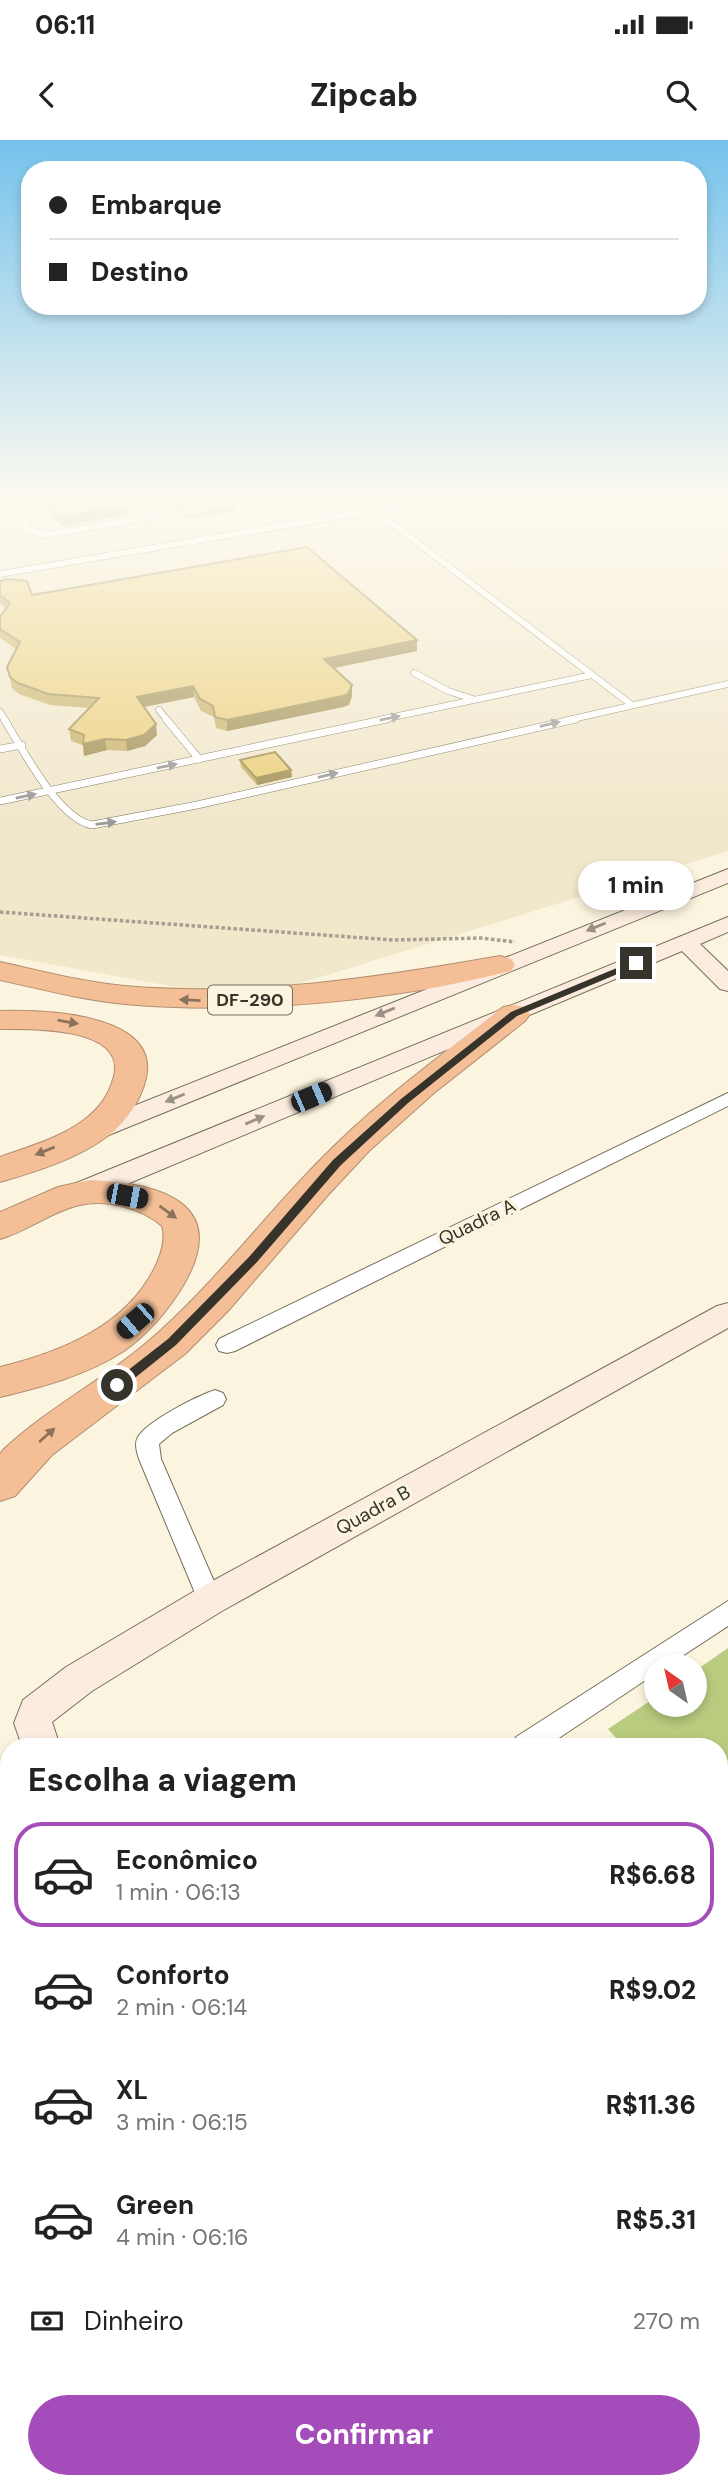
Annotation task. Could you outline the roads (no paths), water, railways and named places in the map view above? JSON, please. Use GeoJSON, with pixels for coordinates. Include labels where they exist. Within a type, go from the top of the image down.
{"type":"FeatureCollection","features":[{"type":"Feature","properties":{"kind":"highway","name":"DF-290"},"geometry":{"type":"LineString","coordinates":[[0,971],[122,995],[246,1000],[377,988],[500,965]]}},
{"type":"Feature","properties":{"kind":"highway"},"geometry":{"type":"LineString","coordinates":[[0,1484],[60,1423],[138,1372],[172,1342],[253,1260],[337,1162],[404,1101],[514,1014]]}},
{"type":"Feature","properties":{"kind":"highway"},"geometry":{"type":"LineString","coordinates":[[0,1020],[65,1020],[112,1037],[125,1050],[133,1064],[132,1080],[124,1096],[90,1133]]}},
{"type":"Feature","properties":{"kind":"highway","name":"DF-290"},"geometry":{"type":"LineString","coordinates":[[0,1170],[90,1133]]}},
{"type":"Feature","properties":{"kind":"highway"},"geometry":{"type":"LineString","coordinates":[[0,1226],[79,1193],[142,1199],[170,1213],[180,1222],[183,1231],[174,1268],[149,1307],[121,1333],[67,1362],[0,1382]]}},
{"type":"Feature","properties":{"kind":"main road","name":"DF-290"},"geometry":{"type":"LineString","coordinates":[[90,1133],[728,875]]}},
{"type":"Feature","properties":{"kind":"main road"},"geometry":{"type":"LineString","coordinates":[[79,1193],[728,924]]}},
{"type":"Feature","properties":{"kind":"main road"},"geometry":{"type":"LineString","coordinates":[[685,942],[728,984]]}},
{"type":"Feature","properties":{"kind":"main road","name":"Quadra B"},"geometry":{"type":"LineString","coordinates":[[37,1735],[36,1712],[46,1702],[210,1600],[728,1314]]}},
{"type":"Feature","properties":{"kind":"street","name":"Quadra A"},"geometry":{"type":"LineString","coordinates":[[227,1345],[728,1099]]}},
{"type":"Feature","properties":{"kind":"street"},"geometry":{"type":"LineString","coordinates":[[210,1600],[150,1459],[147,1441],[164,1427],[215,1399]]}},
{"type":"Feature","properties":{"kind":"street"},"geometry":{"type":"LineString","coordinates":[[537,1738],[728,1612]]}},
{"type":"Feature","properties":{"kind":"lane"},"geometry":{"type":"LineString","coordinates":[[502,607],[632,705]]}},
{"type":"Feature","properties":{"kind":"lane"},"geometry":{"type":"LineString","coordinates":[[414,673],[448,691],[476,700]]}},
{"type":"Feature","properties":{"kind":"lane"},"geometry":{"type":"LineString","coordinates":[[0,801],[592,675]]}},
{"type":"Feature","properties":{"kind":"lane"},"geometry":{"type":"LineString","coordinates":[[0,712],[53,791],[81,823],[110,824],[728,684]]}},
{"type":"Feature","properties":{"kind":"lane"},"geometry":{"type":"LineString","coordinates":[[159,710],[199,759]]}},
{"type":"Feature","properties":{"kind":"lane"},"geometry":{"type":"LineString","coordinates":[[0,730],[10,728]]}},
{"type":"Feature","properties":{"kind":"lane"},"geometry":{"type":"LineString","coordinates":[[0,749],[22,745]]}}]}
